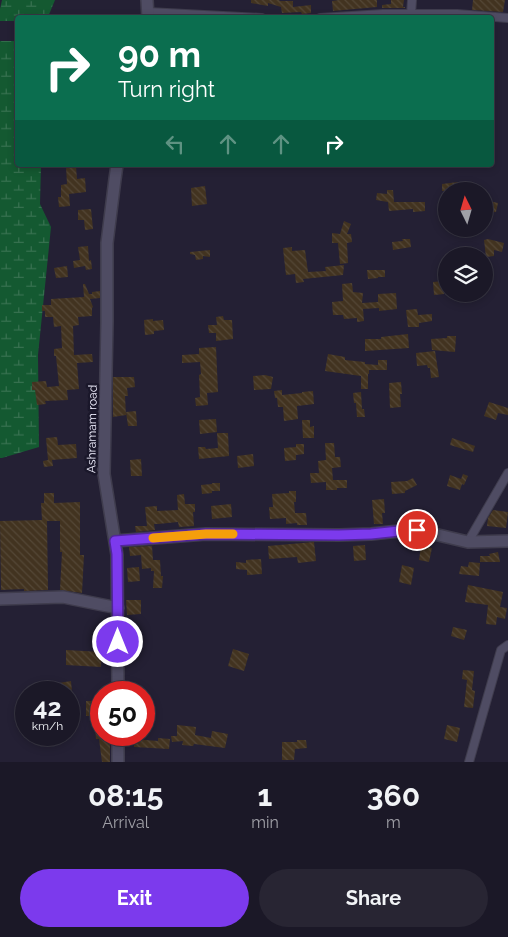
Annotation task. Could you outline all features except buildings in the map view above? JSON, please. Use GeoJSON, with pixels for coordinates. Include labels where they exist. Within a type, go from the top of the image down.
{"type":"FeatureCollection","features":[{"type":"Feature","properties":{"kind":"main road","name":"Ashramam road"},"geometry":{"type":"LineString","coordinates":[[117,167],[107,242],[108,322],[104,474],[117,554],[118,681]]}},
{"type":"Feature","properties":{"kind":"main road"},"geometry":{"type":"LineString","coordinates":[[115,541],[206,534],[347,535],[417,530],[468,542],[508,541]]}},
{"type":"Feature","properties":{"kind":"main road"},"geometry":{"type":"LineString","coordinates":[[0,600],[63,598],[118,608]]}},
{"type":"Feature","properties":{"kind":"main road"},"geometry":{"type":"LineString","coordinates":[[118,746],[118,762]]}},
{"type":"Feature","properties":{"kind":"street"},"geometry":{"type":"LineString","coordinates":[[411,14],[412,0]]}},
{"type":"Feature","properties":{"kind":"street"},"geometry":{"type":"LineString","coordinates":[[148,10],[219,15]]}},
{"type":"Feature","properties":{"kind":"street"},"geometry":{"type":"LineString","coordinates":[[404,15],[470,15]]}},
{"type":"Feature","properties":{"kind":"street"},"geometry":{"type":"LineString","coordinates":[[494,17],[508,18]]}},
{"type":"Feature","properties":{"kind":"street"},"geometry":{"type":"LineString","coordinates":[[468,542],[508,473]]}},
{"type":"Feature","properties":{"kind":"street"},"geometry":{"type":"LineString","coordinates":[[469,762],[501,650],[508,645]]}},
{"type":"Feature","properties":{"kind":"green space"},"geometry":{"type":"Polygon","coordinates":[[[2,0],[55,0],[49,15],[15,15],[15,21],[0,21],[2,0]]]}},
{"type":"Feature","properties":{"kind":"green space"},"geometry":{"type":"Polygon","coordinates":[[[0,41],[15,41],[15,167],[41,167],[40,204],[51,227],[38,355],[39,447],[0,458],[0,41]]]}},
{"type":"Feature","properties":{"kind":"slow traffic"},"geometry":{"type":"LineString","coordinates":[[153,538],[233,534]]}},
{"type":"Feature","properties":{"kind":"route"},"geometry":{"type":"LineString","coordinates":[[118,642],[117,554],[115,541],[206,534],[339,535],[417,530]]}}]}
